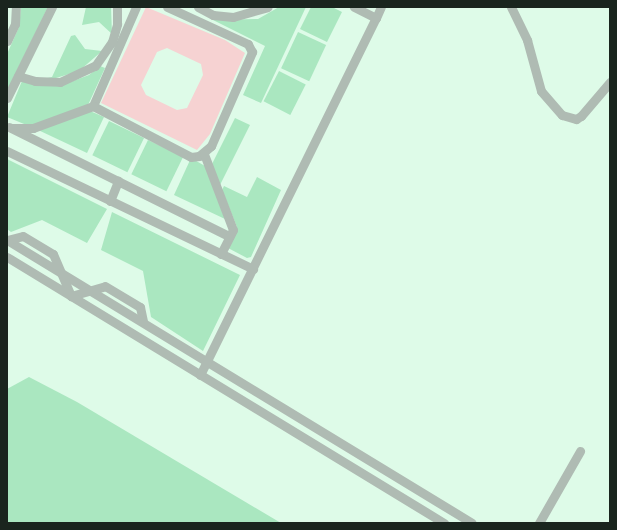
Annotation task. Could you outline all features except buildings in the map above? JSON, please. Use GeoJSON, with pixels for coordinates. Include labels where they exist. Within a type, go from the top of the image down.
{"type":"FeatureCollection","features":[{"type":"Feature","properties":{"kind":"lane"},"geometry":{"type":"LineString","coordinates":[[7,41],[15,24],[16,7]]}},
{"type":"Feature","properties":{"kind":"lane"},"geometry":{"type":"LineString","coordinates":[[7,98],[52,7]]}},
{"type":"Feature","properties":{"kind":"lane"},"geometry":{"type":"LineString","coordinates":[[93,106],[191,157],[204,154],[211,146],[252,52],[248,44],[167,7]]}},
{"type":"Feature","properties":{"kind":"lane"},"geometry":{"type":"LineString","coordinates":[[198,7],[213,15],[233,16],[268,7]]}},
{"type":"Feature","properties":{"kind":"lane"},"geometry":{"type":"LineString","coordinates":[[354,7],[364,9],[376,18]]}},
{"type":"Feature","properties":{"kind":"lane"},"geometry":{"type":"LineString","coordinates":[[200,375],[381,7]]}},
{"type":"Feature","properties":{"kind":"lane"},"geometry":{"type":"LineString","coordinates":[[511,7],[527,40],[541,91],[562,115],[576,119],[610,82]]}},
{"type":"Feature","properties":{"kind":"lane"},"geometry":{"type":"LineString","coordinates":[[8,127],[33,128],[93,106],[135,8],[117,9],[112,42],[95,66],[60,82],[34,81],[18,76]]}},
{"type":"Feature","properties":{"kind":"lane"},"geometry":{"type":"LineString","coordinates":[[8,127],[229,236]]}},
{"type":"Feature","properties":{"kind":"lane"},"geometry":{"type":"LineString","coordinates":[[7,151],[253,269]]}},
{"type":"Feature","properties":{"kind":"lane"},"geometry":{"type":"LineString","coordinates":[[204,154],[231,221],[229,236],[221,254]]}},
{"type":"Feature","properties":{"kind":"lane"},"geometry":{"type":"LineString","coordinates":[[110,201],[118,181]]}},
{"type":"Feature","properties":{"kind":"lane"},"geometry":{"type":"LineString","coordinates":[[7,240],[143,321],[472,523]]}},
{"type":"Feature","properties":{"kind":"lane"},"geometry":{"type":"LineString","coordinates":[[7,257],[444,523]]}},
{"type":"Feature","properties":{"kind":"lane"},"geometry":{"type":"LineString","coordinates":[[63,274],[71,296]]}},
{"type":"Feature","properties":{"kind":"lane"},"geometry":{"type":"LineString","coordinates":[[71,296],[90,290]]}},
{"type":"Feature","properties":{"kind":"lane"},"geometry":{"type":"LineString","coordinates":[[539,523],[580,451]]}},
{"type":"Feature","properties":{"kind":"green space"},"geometry":{"type":"Polygon","coordinates":[[[21,7],[48,7],[7,91],[7,54],[19,27],[21,7]]]}},
{"type":"Feature","properties":{"kind":"green space"},"geometry":{"type":"Polygon","coordinates":[[[86,7],[111,7],[112,34],[99,22],[82,25],[86,7]]]}},
{"type":"Feature","properties":{"kind":"green space"},"geometry":{"type":"Polygon","coordinates":[[[279,7],[306,7],[261,103],[243,95],[265,46],[213,20],[258,19],[279,7]]]}},
{"type":"Feature","properties":{"kind":"green space"},"geometry":{"type":"Polygon","coordinates":[[[311,7],[332,7],[342,12],[327,42],[300,29],[311,7]]]}},
{"type":"Feature","properties":{"kind":"green space"},"geometry":{"type":"Polygon","coordinates":[[[298,32],[326,45],[309,81],[281,68],[298,32]]]}},
{"type":"Feature","properties":{"kind":"green space"},"geometry":{"type":"Polygon","coordinates":[[[75,35],[85,49],[102,51],[79,71],[56,78],[47,78],[52,77],[71,36],[75,35]]]}},
{"type":"Feature","properties":{"kind":"green space"},"geometry":{"type":"Polygon","coordinates":[[[100,66],[105,68],[88,105],[29,126],[7,117],[22,81],[62,85],[89,75],[100,66]]]}},
{"type":"Feature","properties":{"kind":"green space"},"geometry":{"type":"Polygon","coordinates":[[[279,71],[306,85],[290,115],[264,101],[279,71]]]}},
{"type":"Feature","properties":{"kind":"green space"},"geometry":{"type":"Polygon","coordinates":[[[90,111],[104,117],[87,153],[36,129],[90,111]]]}},
{"type":"Feature","properties":{"kind":"green space"},"geometry":{"type":"Polygon","coordinates":[[[235,118],[250,125],[220,185],[212,164],[235,118]]]}},
{"type":"Feature","properties":{"kind":"green space"},"geometry":{"type":"Polygon","coordinates":[[[109,121],[144,138],[127,172],[92,155],[109,121]]]}},
{"type":"Feature","properties":{"kind":"green space"},"geometry":{"type":"Polygon","coordinates":[[[148,140],[183,157],[166,191],[131,174],[148,140]]]}},
{"type":"Feature","properties":{"kind":"green space"},"geometry":{"type":"Polygon","coordinates":[[[191,158],[205,166],[225,219],[174,195],[191,158]]]}},
{"type":"Feature","properties":{"kind":"green space"},"geometry":{"type":"Polygon","coordinates":[[[7,159],[107,209],[87,243],[42,220],[11,232],[7,229],[7,159]]]}},
{"type":"Feature","properties":{"kind":"green space"},"geometry":{"type":"Polygon","coordinates":[[[257,177],[281,190],[251,257],[247,258],[228,248],[237,227],[222,190],[224,186],[247,197],[257,177]]]}},
{"type":"Feature","properties":{"kind":"green space"},"geometry":{"type":"Polygon","coordinates":[[[112,212],[240,275],[203,351],[151,317],[143,271],[101,250],[112,212]]]}},
{"type":"Feature","properties":{"kind":"green space"},"geometry":{"type":"Polygon","coordinates":[[[29,377],[77,402],[281,523],[7,523],[7,389],[29,377]]]}}]}
